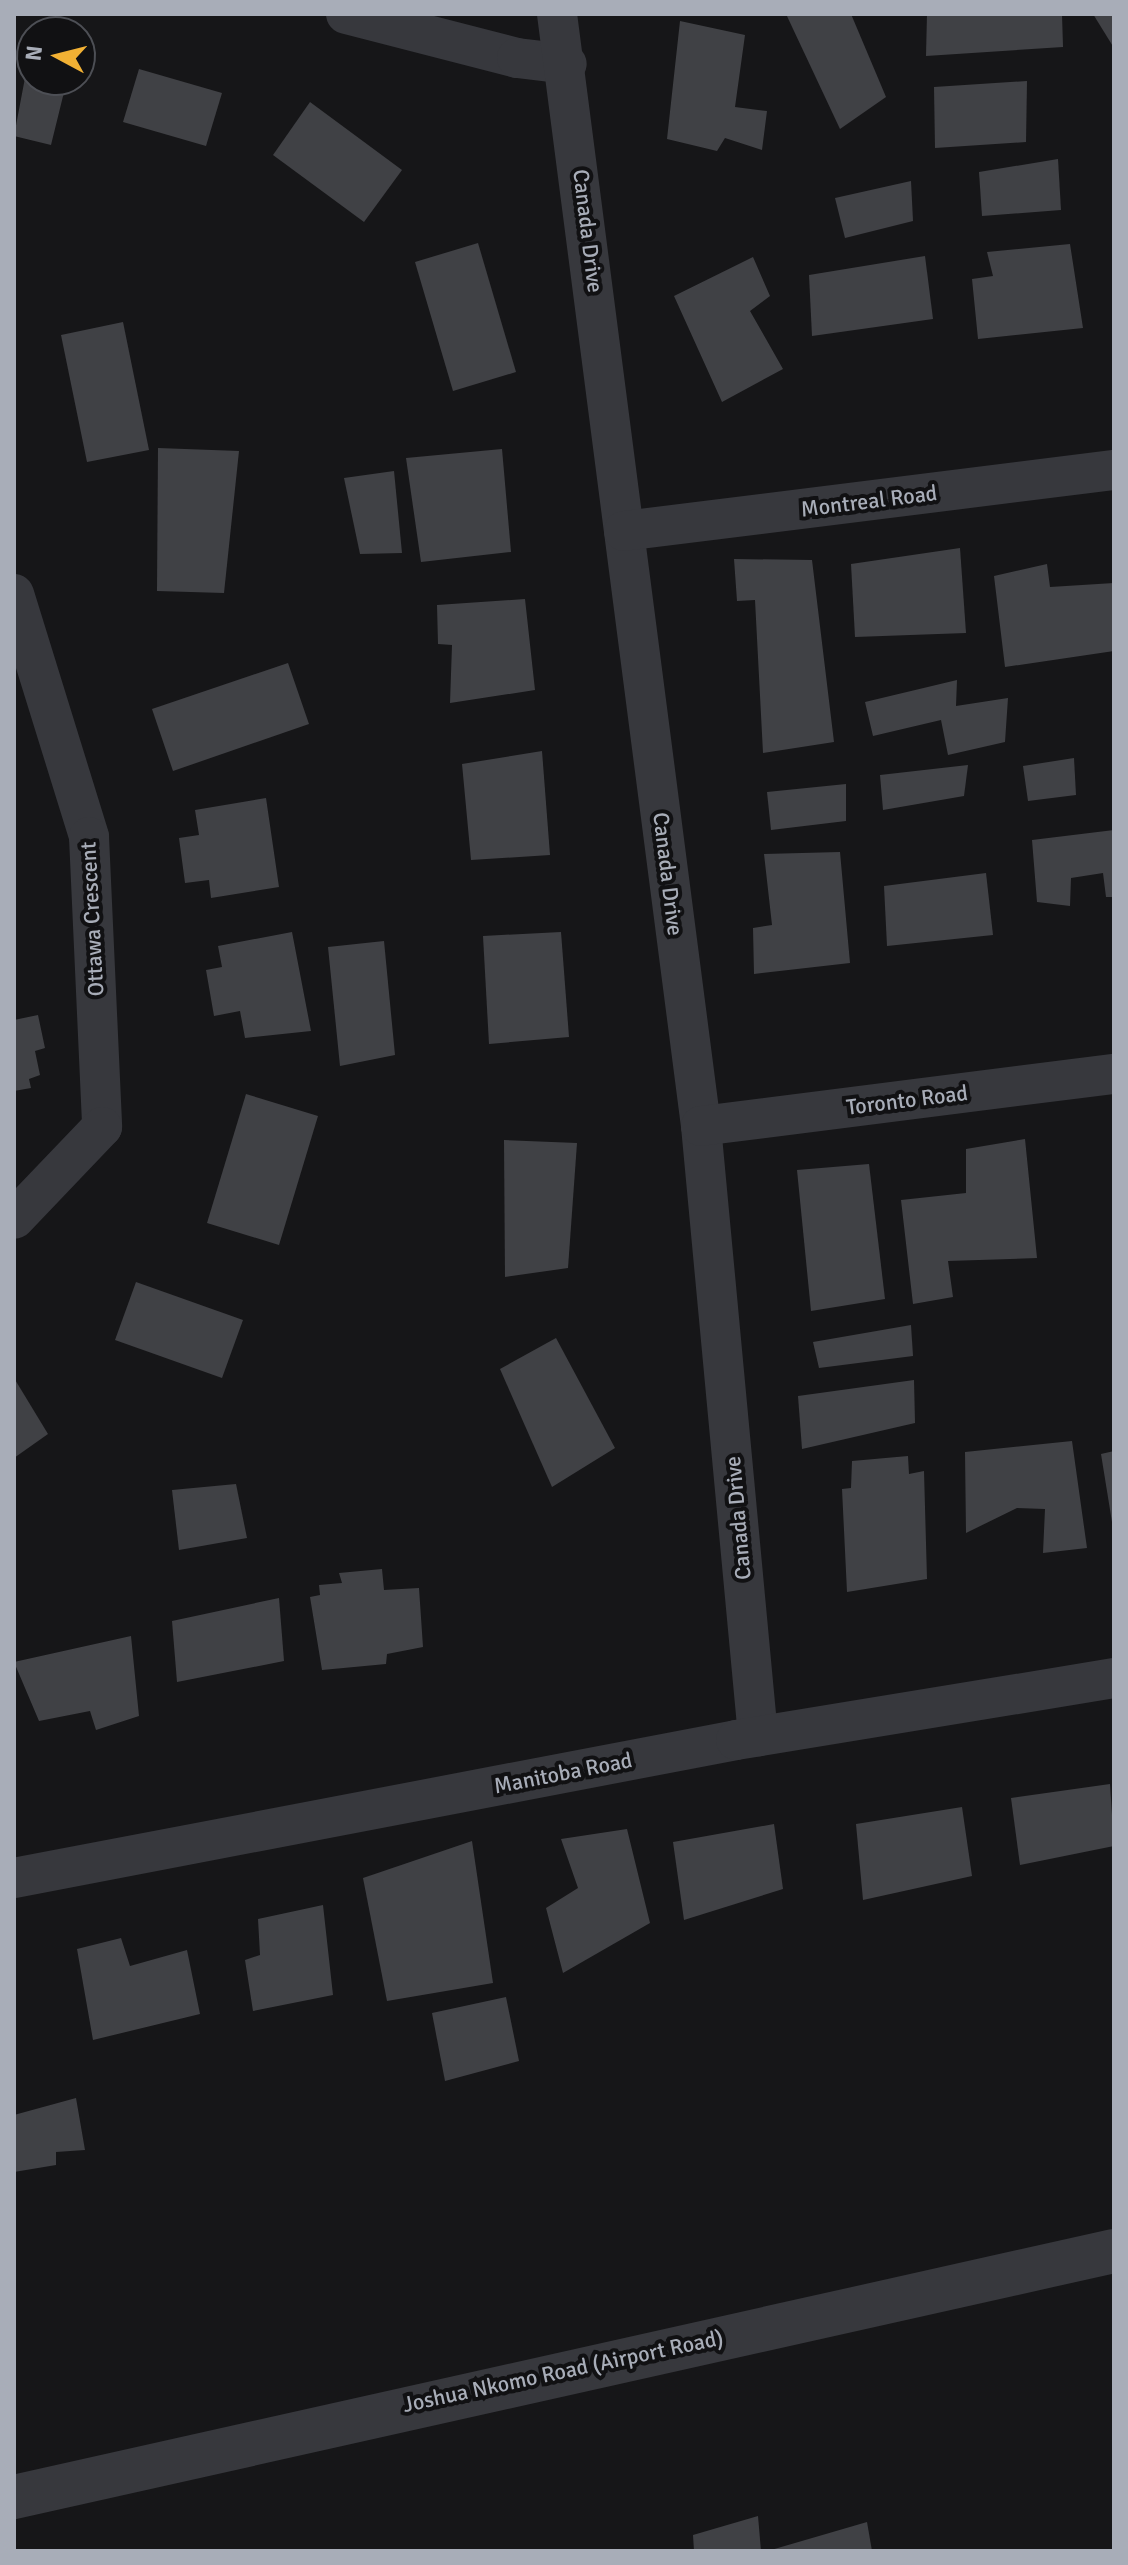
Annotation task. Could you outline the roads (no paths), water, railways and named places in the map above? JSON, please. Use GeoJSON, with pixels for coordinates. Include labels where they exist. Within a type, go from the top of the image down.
{"type":"FeatureCollection","features":[{"type":"Feature","properties":{"kind":"street"},"geometry":{"type":"LineString","coordinates":[[346,14],[504,55],[567,64]]}},
{"type":"Feature","properties":{"kind":"street","name":"Canada Drive"},"geometry":{"type":"LineString","coordinates":[[557,14],[567,64],[701,1126],[758,1736]]}},
{"type":"Feature","properties":{"kind":"street","name":"Montreal Road"},"geometry":{"type":"LineString","coordinates":[[624,531],[1114,470]]}},
{"type":"Feature","properties":{"kind":"street","name":"Ottawa Crescent"},"geometry":{"type":"LineString","coordinates":[[14,594],[89,837],[102,1127],[14,1219]]}},
{"type":"Feature","properties":{"kind":"street","name":"Toronto Road"},"geometry":{"type":"LineString","coordinates":[[701,1126],[1114,1074]]}},
{"type":"Feature","properties":{"kind":"street","name":"Manitoba Road"},"geometry":{"type":"LineString","coordinates":[[14,1878],[758,1736],[1114,1678]]}},
{"type":"Feature","properties":{"kind":"street","name":"Joshua Nkomo Road (Airport Road)"},"geometry":{"type":"LineString","coordinates":[[14,2497],[1114,2251]]}}]}
